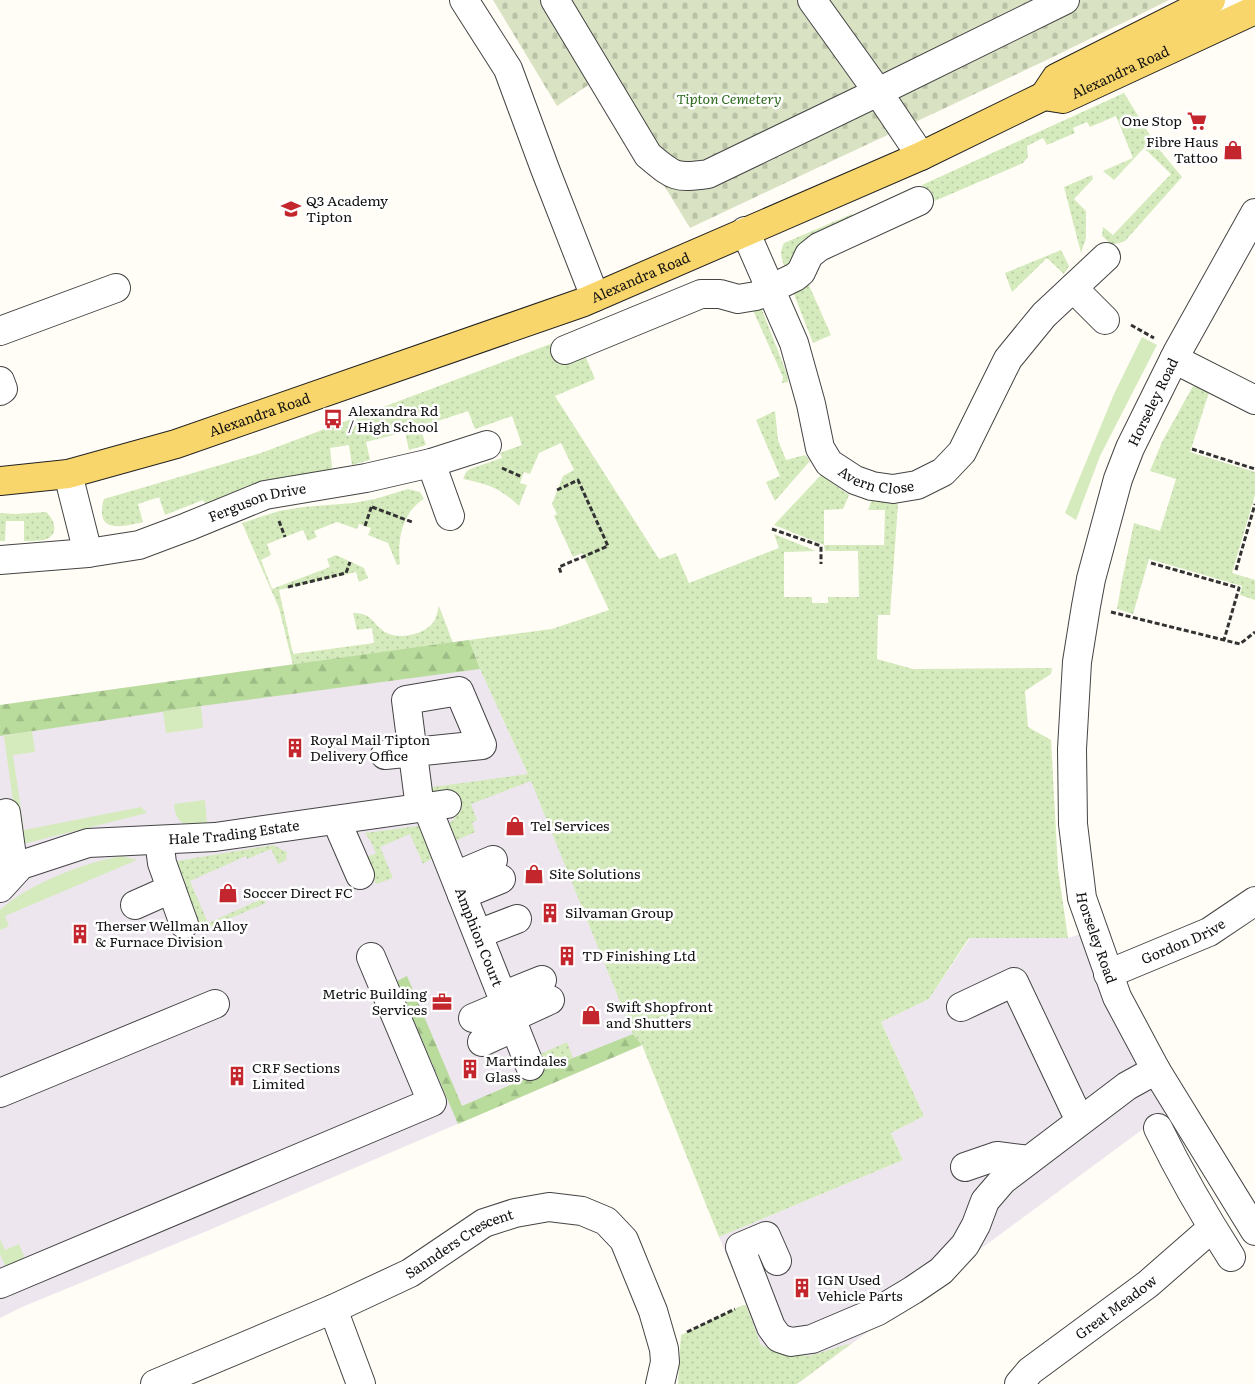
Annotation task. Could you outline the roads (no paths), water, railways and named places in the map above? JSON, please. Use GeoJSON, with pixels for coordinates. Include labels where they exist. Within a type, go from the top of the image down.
{"type":"FeatureCollection","features":[{"type":"Feature","properties":{"kind":"main road"},"geometry":{"type":"LineString","coordinates":[[1044,96],[1056,78],[1212,0]]}},
{"type":"Feature","properties":{"kind":"main road","name":"Alexandra Road"},"geometry":{"type":"LineString","coordinates":[[0,481],[68,474],[176,444],[595,297],[921,156],[1044,96],[1063,99],[1255,10]]}},
{"type":"Feature","properties":{"kind":"street"},"geometry":{"type":"LineString","coordinates":[[464,0],[508,69],[595,297]]}},
{"type":"Feature","properties":{"kind":"street"},"geometry":{"type":"LineString","coordinates":[[555,0],[648,155],[667,171],[684,178],[708,174],[1065,0]]}},
{"type":"Feature","properties":{"kind":"street"},"geometry":{"type":"LineString","coordinates":[[812,0],[921,156]]}},
{"type":"Feature","properties":{"kind":"street"},"geometry":{"type":"LineString","coordinates":[[1183,15],[1219,12],[1242,0]]}},
{"type":"Feature","properties":{"kind":"street"},"geometry":{"type":"LineString","coordinates":[[564,350],[701,294],[720,294],[738,299],[756,296],[802,272],[809,255],[818,247],[919,201]]}},
{"type":"Feature","properties":{"kind":"street","name":"Horseley Road"},"geometry":{"type":"LineString","coordinates":[[1255,213],[1176,355],[1130,448],[1118,479],[1091,579],[1086,606],[1077,662],[1072,749],[1073,824],[1082,898],[1108,974],[1117,997],[1156,1070],[1255,1231]]}},
{"type":"Feature","properties":{"kind":"street","name":"Avern Close"},"geometry":{"type":"LineString","coordinates":[[745,231],[794,343],[811,404],[820,448],[829,463],[855,480],[872,486],[893,489],[917,485],[943,472],[962,452],[1008,359],[1044,315],[1106,257]]}},
{"type":"Feature","properties":{"kind":"street"},"geometry":{"type":"LineString","coordinates":[[0,331],[116,288]]}},
{"type":"Feature","properties":{"kind":"street"},"geometry":{"type":"LineString","coordinates":[[1073,288],[1105,320]]}},
{"type":"Feature","properties":{"kind":"street"},"geometry":{"type":"LineString","coordinates":[[1176,355],[1255,400]]}},
{"type":"Feature","properties":{"kind":"street"},"geometry":{"type":"LineString","coordinates":[[0,381],[3,389],[0,391]]}},
{"type":"Feature","properties":{"kind":"street","name":"Ferguson Drive"},"geometry":{"type":"LineString","coordinates":[[0,560],[88,553],[139,545],[187,528],[265,495],[366,478],[431,463],[487,445]]}},
{"type":"Feature","properties":{"kind":"street"},"geometry":{"type":"LineString","coordinates":[[431,463],[450,516]]}},
{"type":"Feature","properties":{"kind":"street"},"geometry":{"type":"LineString","coordinates":[[68,474],[88,553]]}},
{"type":"Feature","properties":{"kind":"street","name":"Amphion Court"},"geometry":{"type":"LineString","coordinates":[[385,755],[413,752],[458,885],[530,1066]]}},
{"type":"Feature","properties":{"kind":"street","name":"Hale Trading Estate"},"geometry":{"type":"LineString","coordinates":[[0,888],[11,864],[88,843],[215,837],[432,806]]}},
{"type":"Feature","properties":{"kind":"street"},"geometry":{"type":"LineString","coordinates":[[6,813],[11,864]]}},
{"type":"Feature","properties":{"kind":"street"},"geometry":{"type":"LineString","coordinates":[[336,820],[360,875]]}},
{"type":"Feature","properties":{"kind":"street"},"geometry":{"type":"LineString","coordinates":[[159,840],[162,863],[184,924]]}},
{"type":"Feature","properties":{"kind":"street"},"geometry":{"type":"LineString","coordinates":[[458,885],[497,870]]}},
{"type":"Feature","properties":{"kind":"street"},"geometry":{"type":"LineString","coordinates":[[135,905],[171,889]]}},
{"type":"Feature","properties":{"kind":"street","name":"Gordon Drive"},"geometry":{"type":"LineString","coordinates":[[1108,974],[1209,932],[1255,900]]}},
{"type":"Feature","properties":{"kind":"street"},"geometry":{"type":"LineString","coordinates":[[478,934],[517,919]]}},
{"type":"Feature","properties":{"kind":"street"},"geometry":{"type":"LineString","coordinates":[[5,1282],[432,1102],[371,957]]}},
{"type":"Feature","properties":{"kind":"street"},"geometry":{"type":"LineString","coordinates":[[961,1007],[1014,982],[1080,1121]]}},
{"type":"Feature","properties":{"kind":"street"},"geometry":{"type":"LineString","coordinates":[[477,1030],[546,990]]}},
{"type":"Feature","properties":{"kind":"street"},"geometry":{"type":"LineString","coordinates":[[0,1094],[215,1004]]}},
{"type":"Feature","properties":{"kind":"street"},"geometry":{"type":"LineString","coordinates":[[777,1261],[766,1236],[740,1247],[771,1327],[779,1338],[791,1342],[812,1339],[878,1311],[941,1270],[964,1245],[976,1225],[986,1200],[1003,1180],[1126,1086],[1156,1070]]}},
{"type":"Feature","properties":{"kind":"street"},"geometry":{"type":"LineString","coordinates":[[1158,1128],[1180,1173],[1231,1257]]}},
{"type":"Feature","properties":{"kind":"street"},"geometry":{"type":"LineString","coordinates":[[965,1167],[997,1156],[1029,1160]]}},
{"type":"Feature","properties":{"kind":"street","name":"Sannders Crescent"},"geometry":{"type":"LineString","coordinates":[[155,1384],[333,1309],[410,1273],[484,1223],[515,1213],[549,1207],[582,1211],[606,1221],[624,1240],[653,1311],[664,1349],[665,1362],[660,1384]]}},
{"type":"Feature","properties":{"kind":"street","name":"Great Meadow"},"geometry":{"type":"LineString","coordinates":[[1019,1384],[1030,1371],[1148,1284],[1212,1228]]}},
{"type":"Feature","properties":{"kind":"street"},"geometry":{"type":"LineString","coordinates":[[333,1309],[361,1384]]}},
{"type":"Feature","properties":{"kind":"place","name":"One Stop"},"geometry":{"type":"Point","coordinates":[1197,121]}},
{"type":"Feature","properties":{"kind":"place","name":"Fibre Haus Tattoo"},"geometry":{"type":"Point","coordinates":[1233,150]}},
{"type":"Feature","properties":{"kind":"place","name":"Q3 Academy Tipton"},"geometry":{"type":"Point","coordinates":[291,209]}},
{"type":"Feature","properties":{"kind":"place","name":"Alexandra Rd / High School"},"geometry":{"type":"Point","coordinates":[333,419]}},
{"type":"Feature","properties":{"kind":"place","name":"Royal Mail Tipton Delivery Office"},"geometry":{"type":"Point","coordinates":[295,748]}},
{"type":"Feature","properties":{"kind":"place","name":"Tel Services"},"geometry":{"type":"Point","coordinates":[515,826]}},
{"type":"Feature","properties":{"kind":"place","name":"Site Solutions"},"geometry":{"type":"Point","coordinates":[534,874]}},
{"type":"Feature","properties":{"kind":"place","name":"Soccer Direct FC"},"geometry":{"type":"Point","coordinates":[228,893]}},
{"type":"Feature","properties":{"kind":"place","name":"Silvaman Group"},"geometry":{"type":"Point","coordinates":[550,913]}},
{"type":"Feature","properties":{"kind":"place","name":"Therser Wellman Alloy & Furnace Division"},"geometry":{"type":"Point","coordinates":[80,934]}},
{"type":"Feature","properties":{"kind":"place","name":"TD Finishing Ltd"},"geometry":{"type":"Point","coordinates":[567,956]}},
{"type":"Feature","properties":{"kind":"place","name":"Metric Building Services"},"geometry":{"type":"Point","coordinates":[442,1002]}},
{"type":"Feature","properties":{"kind":"place","name":"Swift Shopfront and Shutters"},"geometry":{"type":"Point","coordinates":[591,1015]}},
{"type":"Feature","properties":{"kind":"place","name":"Martindales Glass"},"geometry":{"type":"Point","coordinates":[470,1069]}},
{"type":"Feature","properties":{"kind":"place","name":"CRF Sections Limited"},"geometry":{"type":"Point","coordinates":[237,1076]}},
{"type":"Feature","properties":{"kind":"place","name":"IGN Used Vehicle Parts"},"geometry":{"type":"Point","coordinates":[802,1288]}},
{"type":"Feature","properties":{"kind":"park label","name":"Tipton Cemetery"},"geometry":{"type":"Point","coordinates":[729,99]}}]}
